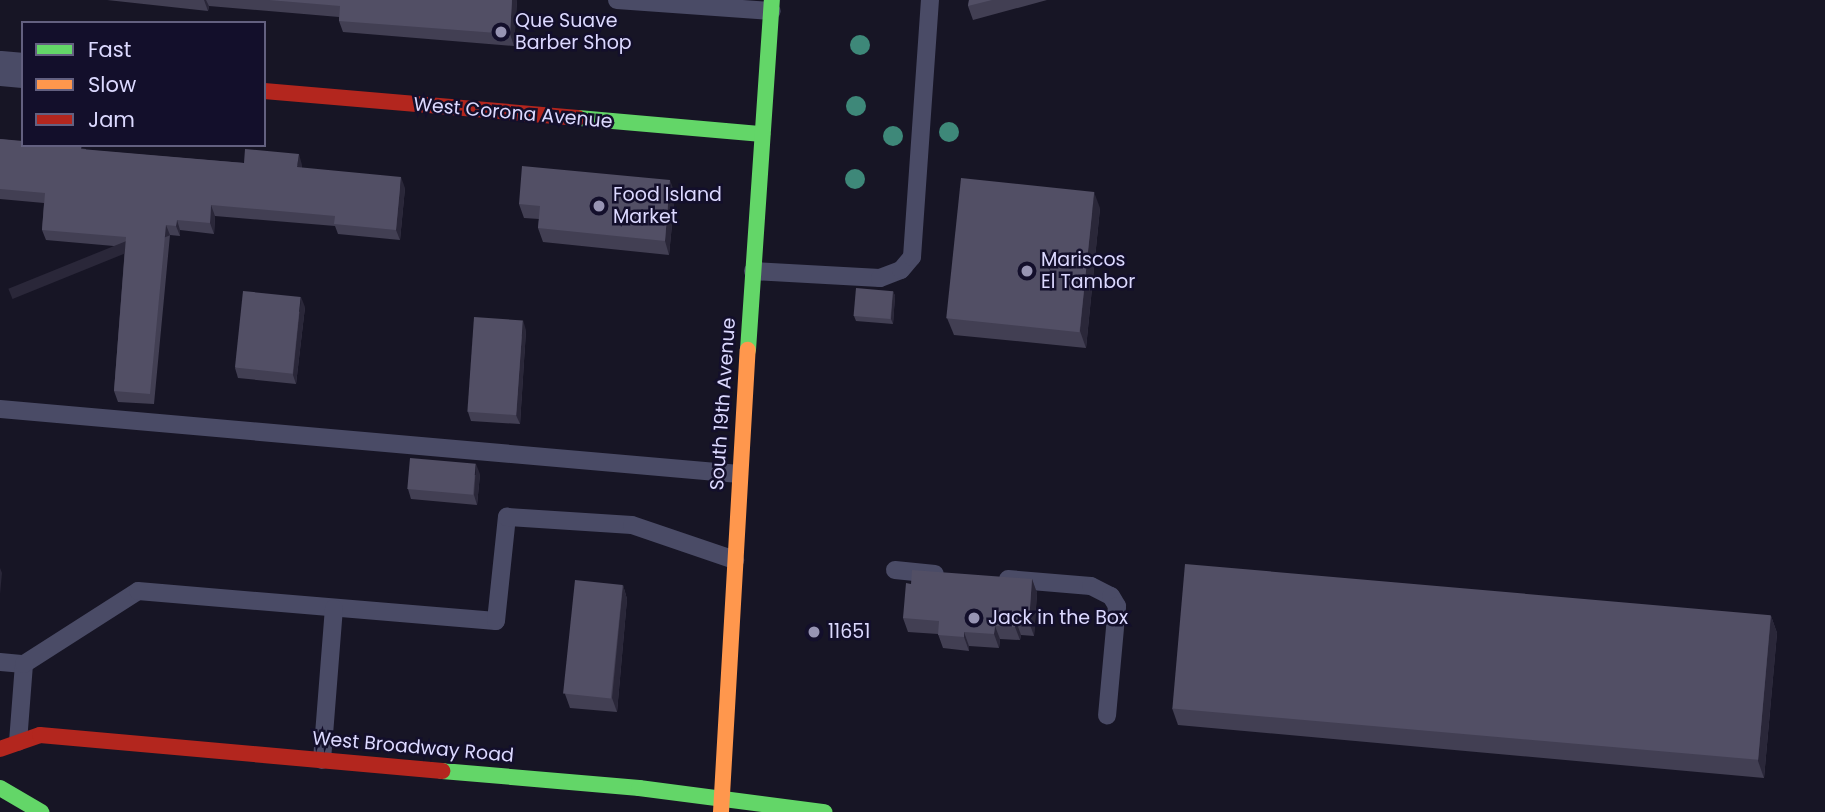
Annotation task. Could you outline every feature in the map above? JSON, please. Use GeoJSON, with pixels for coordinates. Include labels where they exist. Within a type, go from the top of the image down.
{"type":"FeatureCollection","features":[{"type":"Feature","properties":{"kind":"main road","name":"South 19th Avenue"},"geometry":{"type":"LineString","coordinates":[[721,805],[739,474],[772,6]]}},
{"type":"Feature","properties":{"kind":"main road","name":"West Corona Avenue"},"geometry":{"type":"LineString","coordinates":[[266,91],[762,134]]}},
{"type":"Feature","properties":{"kind":"main road","name":"West Broadway Road"},"geometry":{"type":"LineString","coordinates":[[0,749],[40,735],[322,760],[721,805],[824,812]]}},
{"type":"Feature","properties":{"kind":"main road"},"geometry":{"type":"LineString","coordinates":[[0,788],[41,812]]}},
{"type":"Feature","properties":{"kind":"street"},"geometry":{"type":"LineString","coordinates":[[0,68],[21,70]]}},
{"type":"Feature","properties":{"kind":"lane"},"geometry":{"type":"LineString","coordinates":[[617,0],[772,6]]}},
{"type":"Feature","properties":{"kind":"lane"},"geometry":{"type":"LineString","coordinates":[[753,271],[880,278],[901,270],[912,257],[930,0]]}},
{"type":"Feature","properties":{"kind":"lane"},"geometry":{"type":"LineString","coordinates":[[0,409],[739,474]]}},
{"type":"Feature","properties":{"kind":"lane"},"geometry":{"type":"LineString","coordinates":[[0,662],[24,664],[138,591],[496,621],[507,517],[632,525],[735,560]]}},
{"type":"Feature","properties":{"kind":"lane"},"geometry":{"type":"LineString","coordinates":[[895,570],[947,575]]}},
{"type":"Feature","properties":{"kind":"lane"},"geometry":{"type":"LineString","coordinates":[[987,578],[1091,586],[1111,596],[1116,606],[1107,716]]}},
{"type":"Feature","properties":{"kind":"lane"},"geometry":{"type":"LineString","coordinates":[[322,760],[334,608]]}},
{"type":"Feature","properties":{"kind":"lane"},"geometry":{"type":"LineString","coordinates":[[18,742],[24,664]]}},
{"type":"Feature","properties":{"kind":"building"},"geometry":{"type":"Polygon","coordinates":[[[269,0],[512,0],[510,34],[339,21],[340,6],[269,0]]]}},
{"type":"Feature","properties":{"kind":"building"},"geometry":{"type":"Polygon","coordinates":[[[969,0],[992,0],[968,6],[969,0]]]}},
{"type":"Feature","properties":{"kind":"building"},"geometry":{"type":"Polygon","coordinates":[[[0,139],[21,141],[21,147],[82,147],[244,163],[245,149],[299,154],[297,167],[401,177],[396,230],[334,224],[335,216],[211,205],[210,223],[177,220],[176,226],[166,225],[150,394],[114,391],[126,237],[42,230],[45,193],[0,189],[0,139]]]}},
{"type":"Feature","properties":{"kind":"building","name":"Food Island Market"},"geometry":{"type":"Polygon","coordinates":[[[522,166],[670,180],[665,241],[538,228],[540,206],[519,204],[522,166]]]}},
{"type":"Feature","properties":{"kind":"building","name":"Mariscos El Tambor"},"geometry":{"type":"Polygon","coordinates":[[[961,178],[1094,192],[1080,332],[946,318],[961,178]]]}},
{"type":"Feature","properties":{"kind":"building"},"geometry":{"type":"Polygon","coordinates":[[[856,288],[893,291],[890,319],[854,316],[856,288]]]}},
{"type":"Feature","properties":{"kind":"building"},"geometry":{"type":"Polygon","coordinates":[[[243,291],[301,297],[293,374],[235,368],[243,291]]]}},
{"type":"Feature","properties":{"kind":"building"},"geometry":{"type":"Polygon","coordinates":[[[474,317],[523,320],[516,415],[467,412],[474,317]]]}},
{"type":"Feature","properties":{"kind":"building"},"geometry":{"type":"Polygon","coordinates":[[[410,458],[476,464],[473,495],[407,489],[410,458]]]}},
{"type":"Feature","properties":{"kind":"building"},"geometry":{"type":"Polygon","coordinates":[[[1185,564],[1771,615],[1758,760],[1172,708],[1185,564]]]}},
{"type":"Feature","properties":{"kind":"building","name":"Jack in the Box"},"geometry":{"type":"Polygon","coordinates":[[[912,570],[1032,579],[1029,622],[1016,621],[1015,627],[995,626],[994,634],[964,632],[964,637],[938,635],[939,621],[903,618],[906,583],[911,584],[912,570]]]}},
{"type":"Feature","properties":{"kind":"building"},"geometry":{"type":"Polygon","coordinates":[[[575,580],[623,585],[611,698],[563,693],[575,580]]]}},
{"type":"Feature","properties":{"kind":"traffic: fast"},"geometry":{"type":"LineString","coordinates":[[748,350],[772,0]]}},
{"type":"Feature","properties":{"kind":"traffic: fast"},"geometry":{"type":"LineString","coordinates":[[578,118],[762,134]]}},
{"type":"Feature","properties":{"kind":"traffic: fast"},"geometry":{"type":"LineString","coordinates":[[442,771],[639,788],[824,812]]}},
{"type":"Feature","properties":{"kind":"traffic: fast"},"geometry":{"type":"LineString","coordinates":[[0,788],[41,812]]}},
{"type":"Feature","properties":{"kind":"traffic: slow"},"geometry":{"type":"LineString","coordinates":[[721,812],[748,350]]}},
{"type":"Feature","properties":{"kind":"traffic: jam"},"geometry":{"type":"LineString","coordinates":[[266,91],[578,118]]}},
{"type":"Feature","properties":{"kind":"traffic: jam"},"geometry":{"type":"LineString","coordinates":[[0,749],[40,735],[442,771]]}},
{"type":"Feature","properties":{"kind":"place","name":"Que Suave Barber Shop"},"geometry":{"type":"Point","coordinates":[501,32]}},
{"type":"Feature","properties":{"kind":"place","name":"Food Island Market"},"geometry":{"type":"Point","coordinates":[599,206]}},
{"type":"Feature","properties":{"kind":"place","name":"Mariscos El Tambor"},"geometry":{"type":"Point","coordinates":[1027,271]}},
{"type":"Feature","properties":{"kind":"place","name":"Jack in the Box"},"geometry":{"type":"Point","coordinates":[974,618]}},
{"type":"Feature","properties":{"kind":"place","name":"11651"},"geometry":{"type":"Point","coordinates":[814,632]}}]}
